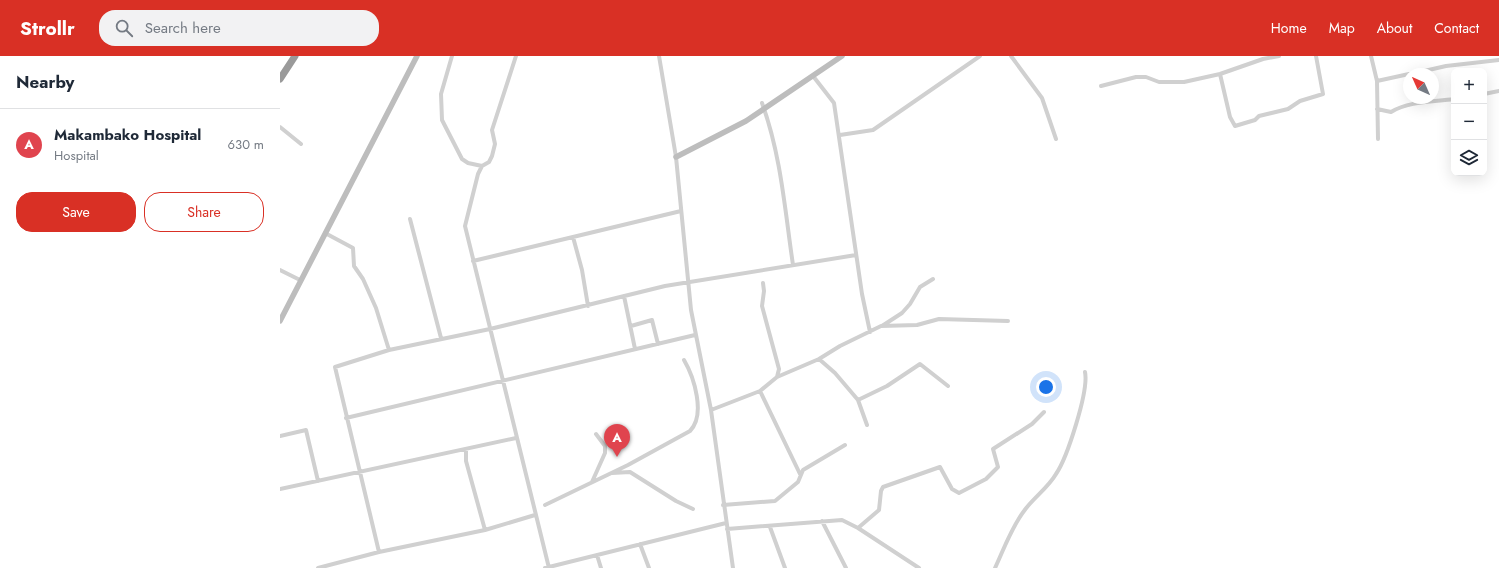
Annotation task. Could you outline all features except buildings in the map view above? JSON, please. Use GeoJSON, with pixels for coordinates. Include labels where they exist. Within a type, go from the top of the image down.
{"type":"FeatureCollection","features":[{"type":"Feature","properties":{"kind":"highway"},"geometry":{"type":"LineString","coordinates":[[280,79],[295,56]]}},
{"type":"Feature","properties":{"kind":"street"},"geometry":{"type":"LineString","coordinates":[[280,322],[300,280],[326,233],[416,56]]}},
{"type":"Feature","properties":{"kind":"street"},"geometry":{"type":"LineString","coordinates":[[452,56],[441,94],[442,120],[462,159],[468,163],[482,166]]}},
{"type":"Feature","properties":{"kind":"street"},"geometry":{"type":"LineString","coordinates":[[516,56],[492,130],[495,144],[492,156],[489,162],[482,166],[478,174],[465,226],[504,380],[516,438],[547,568],[726,523]]}},
{"type":"Feature","properties":{"kind":"street"},"geometry":{"type":"LineString","coordinates":[[659,56],[676,157],[688,282],[695,336],[711,410],[723,505],[733,568]]}},
{"type":"Feature","properties":{"kind":"street"},"geometry":{"type":"LineString","coordinates":[[676,157],[746,121],[763,106],[813,76],[842,56]]}},
{"type":"Feature","properties":{"kind":"street"},"geometry":{"type":"LineString","coordinates":[[840,135],[873,130],[980,56]]}},
{"type":"Feature","properties":{"kind":"street"},"geometry":{"type":"LineString","coordinates":[[1011,56],[1042,98],[1056,139]]}},
{"type":"Feature","properties":{"kind":"street"},"geometry":{"type":"LineString","coordinates":[[1101,86],[1136,77],[1146,77],[1159,82],[1184,82],[1220,74],[1263,59],[1279,56]]}},
{"type":"Feature","properties":{"kind":"street"},"geometry":{"type":"LineString","coordinates":[[1220,74],[1230,117],[1235,126],[1255,120],[1259,116],[1288,109],[1300,101],[1323,94],[1316,56]]}},
{"type":"Feature","properties":{"kind":"street"},"geometry":{"type":"LineString","coordinates":[[1371,56],[1377,81],[1378,139]]}},
{"type":"Feature","properties":{"kind":"street"},"geometry":{"type":"LineString","coordinates":[[1437,68],[1499,60]]}},
{"type":"Feature","properties":{"kind":"street"},"geometry":{"type":"LineString","coordinates":[[1377,81],[1403,75]]}},
{"type":"Feature","properties":{"kind":"street"},"geometry":{"type":"LineString","coordinates":[[813,76],[834,103],[840,135],[856,255],[870,332]]}},
{"type":"Feature","properties":{"kind":"street"},"geometry":{"type":"LineString","coordinates":[[1487,93],[1499,91]]}},
{"type":"Feature","properties":{"kind":"street"},"geometry":{"type":"LineString","coordinates":[[1377,109],[1391,112],[1419,103],[1451,99]]}},
{"type":"Feature","properties":{"kind":"street"},"geometry":{"type":"LineString","coordinates":[[763,106],[770,124],[779,161],[793,265]]}},
{"type":"Feature","properties":{"kind":"street"},"geometry":{"type":"LineString","coordinates":[[280,127],[301,144]]}},
{"type":"Feature","properties":{"kind":"street"},"geometry":{"type":"LineString","coordinates":[[473,261],[681,211]]}},
{"type":"Feature","properties":{"kind":"street"},"geometry":{"type":"LineString","coordinates":[[410,219],[441,338]]}},
{"type":"Feature","properties":{"kind":"street"},"geometry":{"type":"LineString","coordinates":[[326,233],[353,248],[354,266],[363,279],[376,308],[389,350]]}},
{"type":"Feature","properties":{"kind":"street"},"geometry":{"type":"LineString","coordinates":[[573,237],[582,270],[588,306]]}},
{"type":"Feature","properties":{"kind":"street"},"geometry":{"type":"LineString","coordinates":[[441,338],[490,329],[688,282],[856,255]]}},
{"type":"Feature","properties":{"kind":"street"},"geometry":{"type":"LineString","coordinates":[[280,270],[300,280]]}},
{"type":"Feature","properties":{"kind":"street"},"geometry":{"type":"LineString","coordinates":[[711,410],[760,391],[777,377],[819,359],[840,346],[881,326],[902,313],[910,304],[920,287],[933,279]]}},
{"type":"Feature","properties":{"kind":"street"},"geometry":{"type":"LineString","coordinates":[[763,283],[764,291],[762,306],[779,369],[777,377]]}},
{"type":"Feature","properties":{"kind":"street"},"geometry":{"type":"LineString","coordinates":[[624,296],[635,349]]}},
{"type":"Feature","properties":{"kind":"street"},"geometry":{"type":"LineString","coordinates":[[881,326],[917,325],[939,319],[1008,321]]}},
{"type":"Feature","properties":{"kind":"street"},"geometry":{"type":"LineString","coordinates":[[631,326],[652,320],[658,344]]}},
{"type":"Feature","properties":{"kind":"street"},"geometry":{"type":"LineString","coordinates":[[380,552],[359,472],[335,367],[389,350],[482,329]]}},
{"type":"Feature","properties":{"kind":"street"},"geometry":{"type":"LineString","coordinates":[[346,418],[695,336]]}},
{"type":"Feature","properties":{"kind":"street"},"geometry":{"type":"LineString","coordinates":[[366,360],[389,350]]}},
{"type":"Feature","properties":{"kind":"street"},"geometry":{"type":"LineString","coordinates":[[819,359],[835,372],[858,400],[867,425]]}},
{"type":"Feature","properties":{"kind":"street"},"geometry":{"type":"LineString","coordinates":[[544,505],[662,447],[694,427],[698,414],[697,400],[690,370],[684,360]]}},
{"type":"Feature","properties":{"kind":"street"},"geometry":{"type":"LineString","coordinates":[[858,400],[887,386],[920,364],[948,386]]}},
{"type":"Feature","properties":{"kind":"street"},"geometry":{"type":"LineString","coordinates":[[994,568],[1024,510],[1057,474],[1069,448],[1082,403],[1085,372]]}},
{"type":"Feature","properties":{"kind":"street"},"geometry":{"type":"LineString","coordinates":[[723,505],[775,501],[800,480],[800,474],[760,391]]}},
{"type":"Feature","properties":{"kind":"street"},"geometry":{"type":"LineString","coordinates":[[858,528],[879,510],[881,491],[883,487],[940,467],[952,489],[959,493],[986,479],[997,471],[998,467],[993,449],[1032,424],[1044,412]]}},
{"type":"Feature","properties":{"kind":"street"},"geometry":{"type":"LineString","coordinates":[[280,436],[306,430],[318,481]]}},
{"type":"Feature","properties":{"kind":"street"},"geometry":{"type":"LineString","coordinates":[[591,482],[605,453],[605,446],[596,434]]}},
{"type":"Feature","properties":{"kind":"street"},"geometry":{"type":"LineString","coordinates":[[280,490],[516,438]]}},
{"type":"Feature","properties":{"kind":"street"},"geometry":{"type":"LineString","coordinates":[[800,474],[803,470],[845,445]]}},
{"type":"Feature","properties":{"kind":"street"},"geometry":{"type":"LineString","coordinates":[[466,449],[466,461],[485,530]]}},
{"type":"Feature","properties":{"kind":"street"},"geometry":{"type":"LineString","coordinates":[[609,473],[630,472],[676,501],[693,508]]}},
{"type":"Feature","properties":{"kind":"street"},"geometry":{"type":"LineString","coordinates":[[318,568],[380,552],[485,530],[535,515]]}},
{"type":"Feature","properties":{"kind":"street"},"geometry":{"type":"LineString","coordinates":[[727,529],[770,527],[842,520],[858,528],[919,568]]}},
{"type":"Feature","properties":{"kind":"street"},"geometry":{"type":"LineString","coordinates":[[822,521],[846,568]]}},
{"type":"Feature","properties":{"kind":"street"},"geometry":{"type":"LineString","coordinates":[[770,527],[786,568]]}},
{"type":"Feature","properties":{"kind":"street"},"geometry":{"type":"LineString","coordinates":[[640,544],[648,568]]}},
{"type":"Feature","properties":{"kind":"street"},"geometry":{"type":"LineString","coordinates":[[597,555],[601,568]]}},
{"type":"Feature","properties":{"kind":"street"},"geometry":{"type":"LineString","coordinates":[[335,563],[336,568]]}},
{"type":"Feature","properties":{"kind":"place","name":"Makambako Hospital"},"geometry":{"type":"Point","coordinates":[617,457]}}]}
